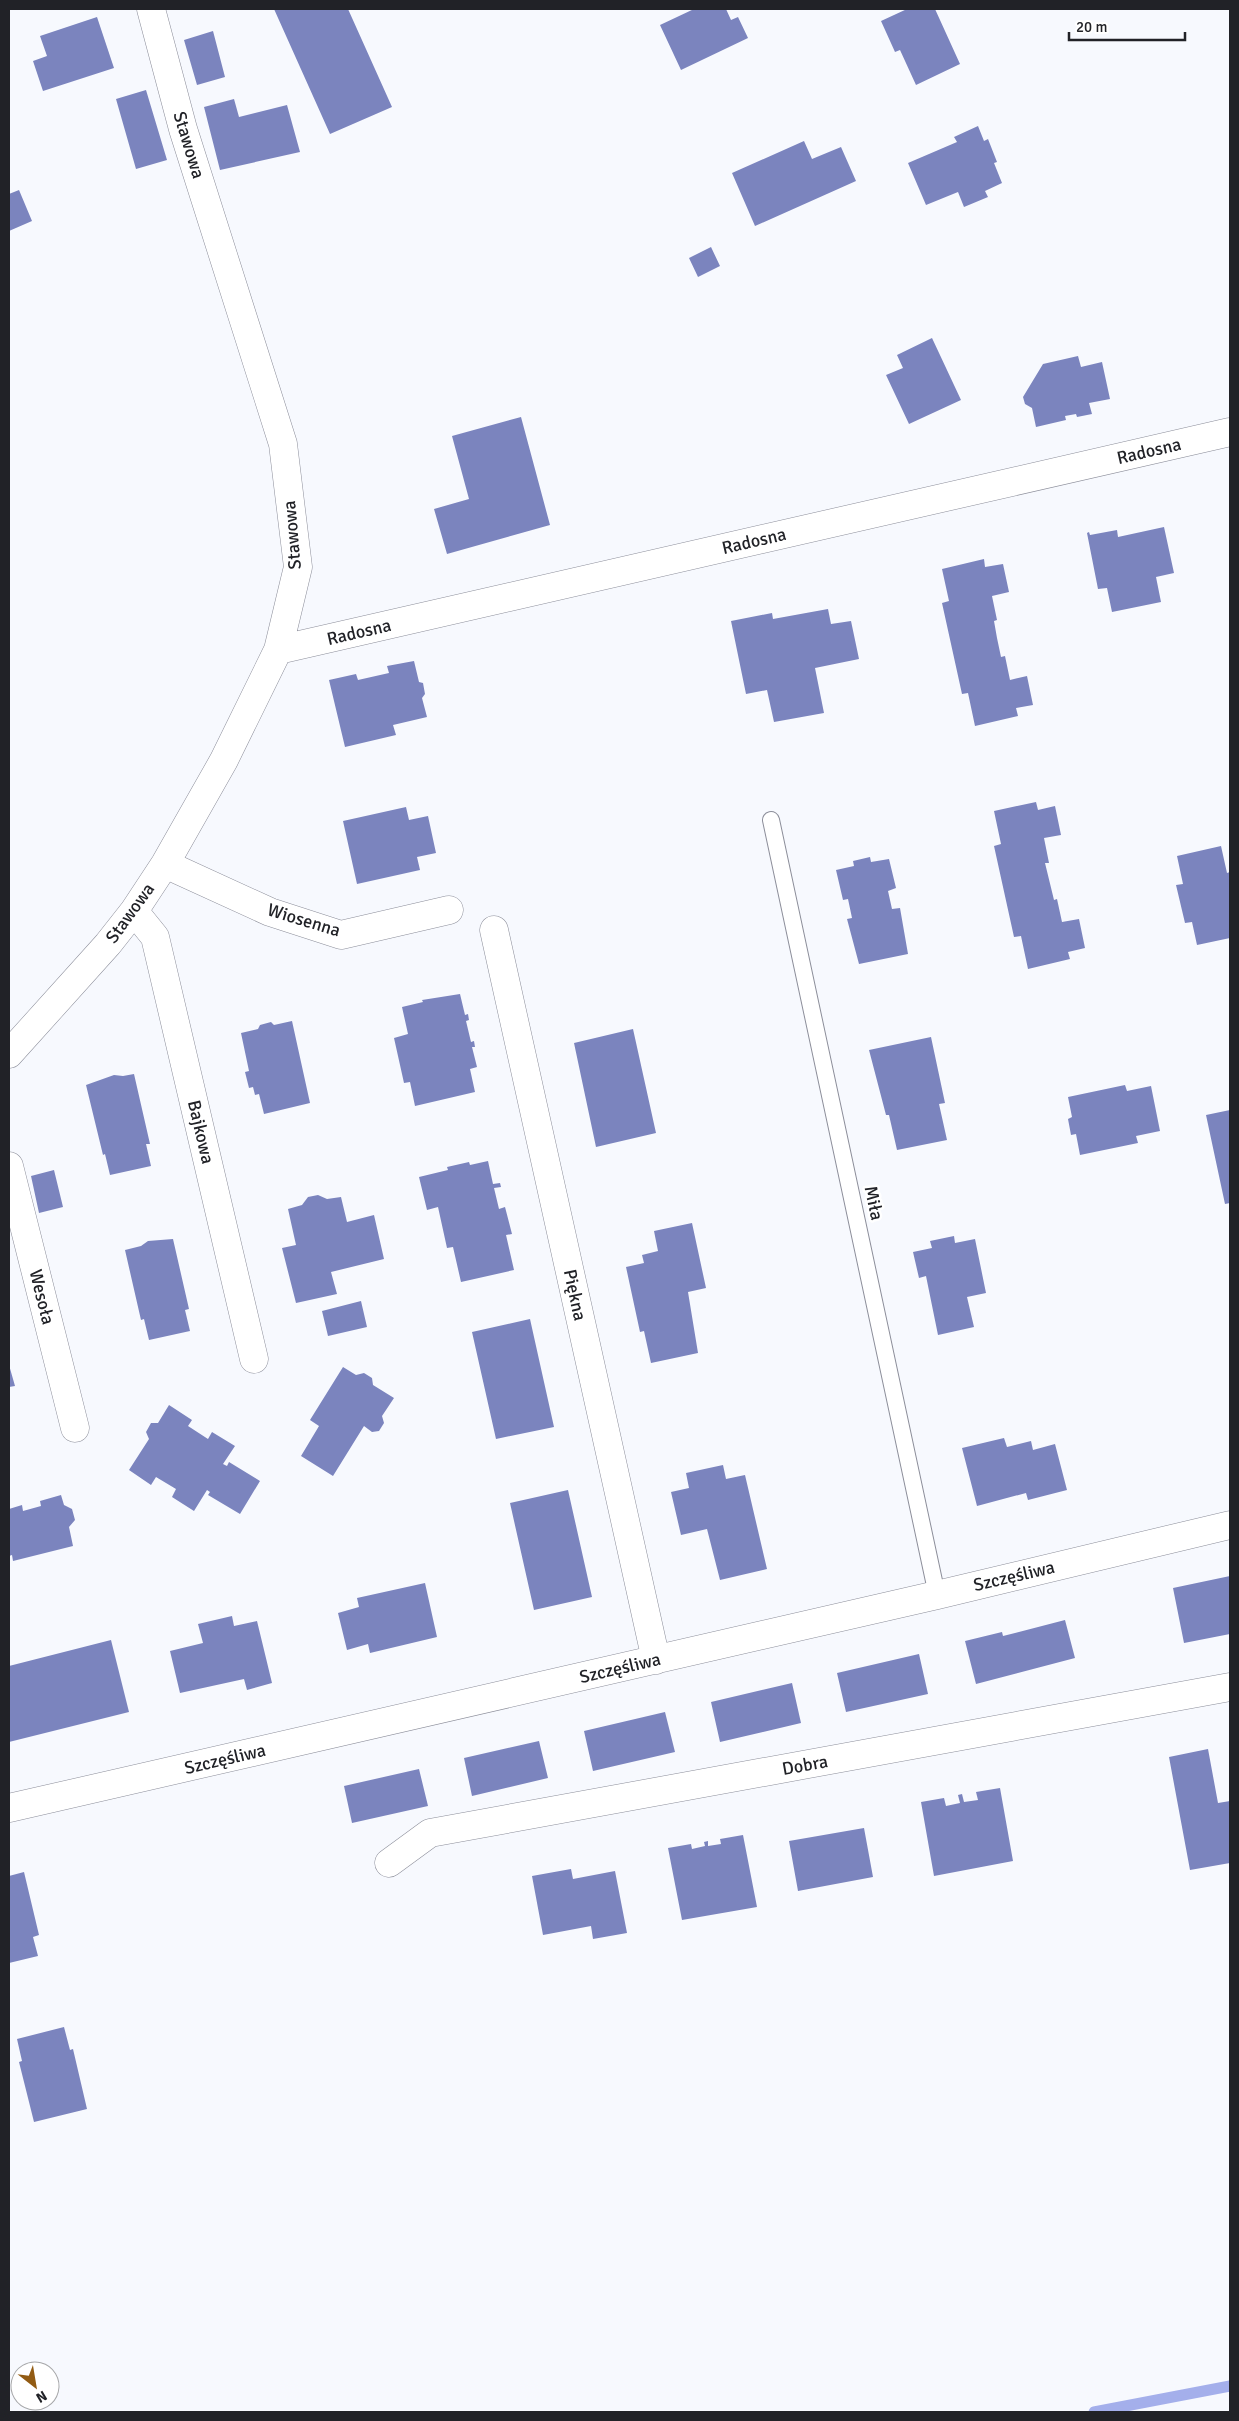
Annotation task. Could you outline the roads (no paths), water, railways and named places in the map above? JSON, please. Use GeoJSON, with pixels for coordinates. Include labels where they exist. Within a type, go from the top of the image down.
{"type":"FeatureCollection","features":[{"type":"Feature","properties":{"kind":"street","name":"Stawowa"},"geometry":{"type":"LineString","coordinates":[[9,1054],[108,944],[134,911],[165,864],[224,760],[278,650],[298,567],[283,444],[183,129],[151,9]]}},
{"type":"Feature","properties":{"kind":"street","name":"Radosna"},"geometry":{"type":"LineString","coordinates":[[278,650],[1230,432]]}},
{"type":"Feature","properties":{"kind":"street","name":"Wiosenna"},"geometry":{"type":"LineString","coordinates":[[165,864],[270,912],[341,934],[449,910]]}},
{"type":"Feature","properties":{"kind":"street","name":"Bajkowa"},"geometry":{"type":"LineString","coordinates":[[134,911],[155,937],[254,1359]]}},
{"type":"Feature","properties":{"kind":"street","name":"Piękna"},"geometry":{"type":"LineString","coordinates":[[494,930],[656,1660]]}},
{"type":"Feature","properties":{"kind":"street","name":"Wesoła"},"geometry":{"type":"LineString","coordinates":[[9,1166],[75,1428]]}},
{"type":"Feature","properties":{"kind":"street","name":"Szczęśliwa"},"geometry":{"type":"LineString","coordinates":[[9,1808],[937,1595],[1230,1525]]}},
{"type":"Feature","properties":{"kind":"street","name":"Dobra"},"geometry":{"type":"LineString","coordinates":[[390,1863],[430,1833],[1230,1687]]}},
{"type":"Feature","properties":{"kind":"lane","name":"Miła"},"geometry":{"type":"LineString","coordinates":[[771,820],[937,1595]]}},
{"type":"Feature","properties":{"kind":"waterway"},"geometry":{"type":"LineString","coordinates":[[1094,2412],[1230,2386]]}}]}
